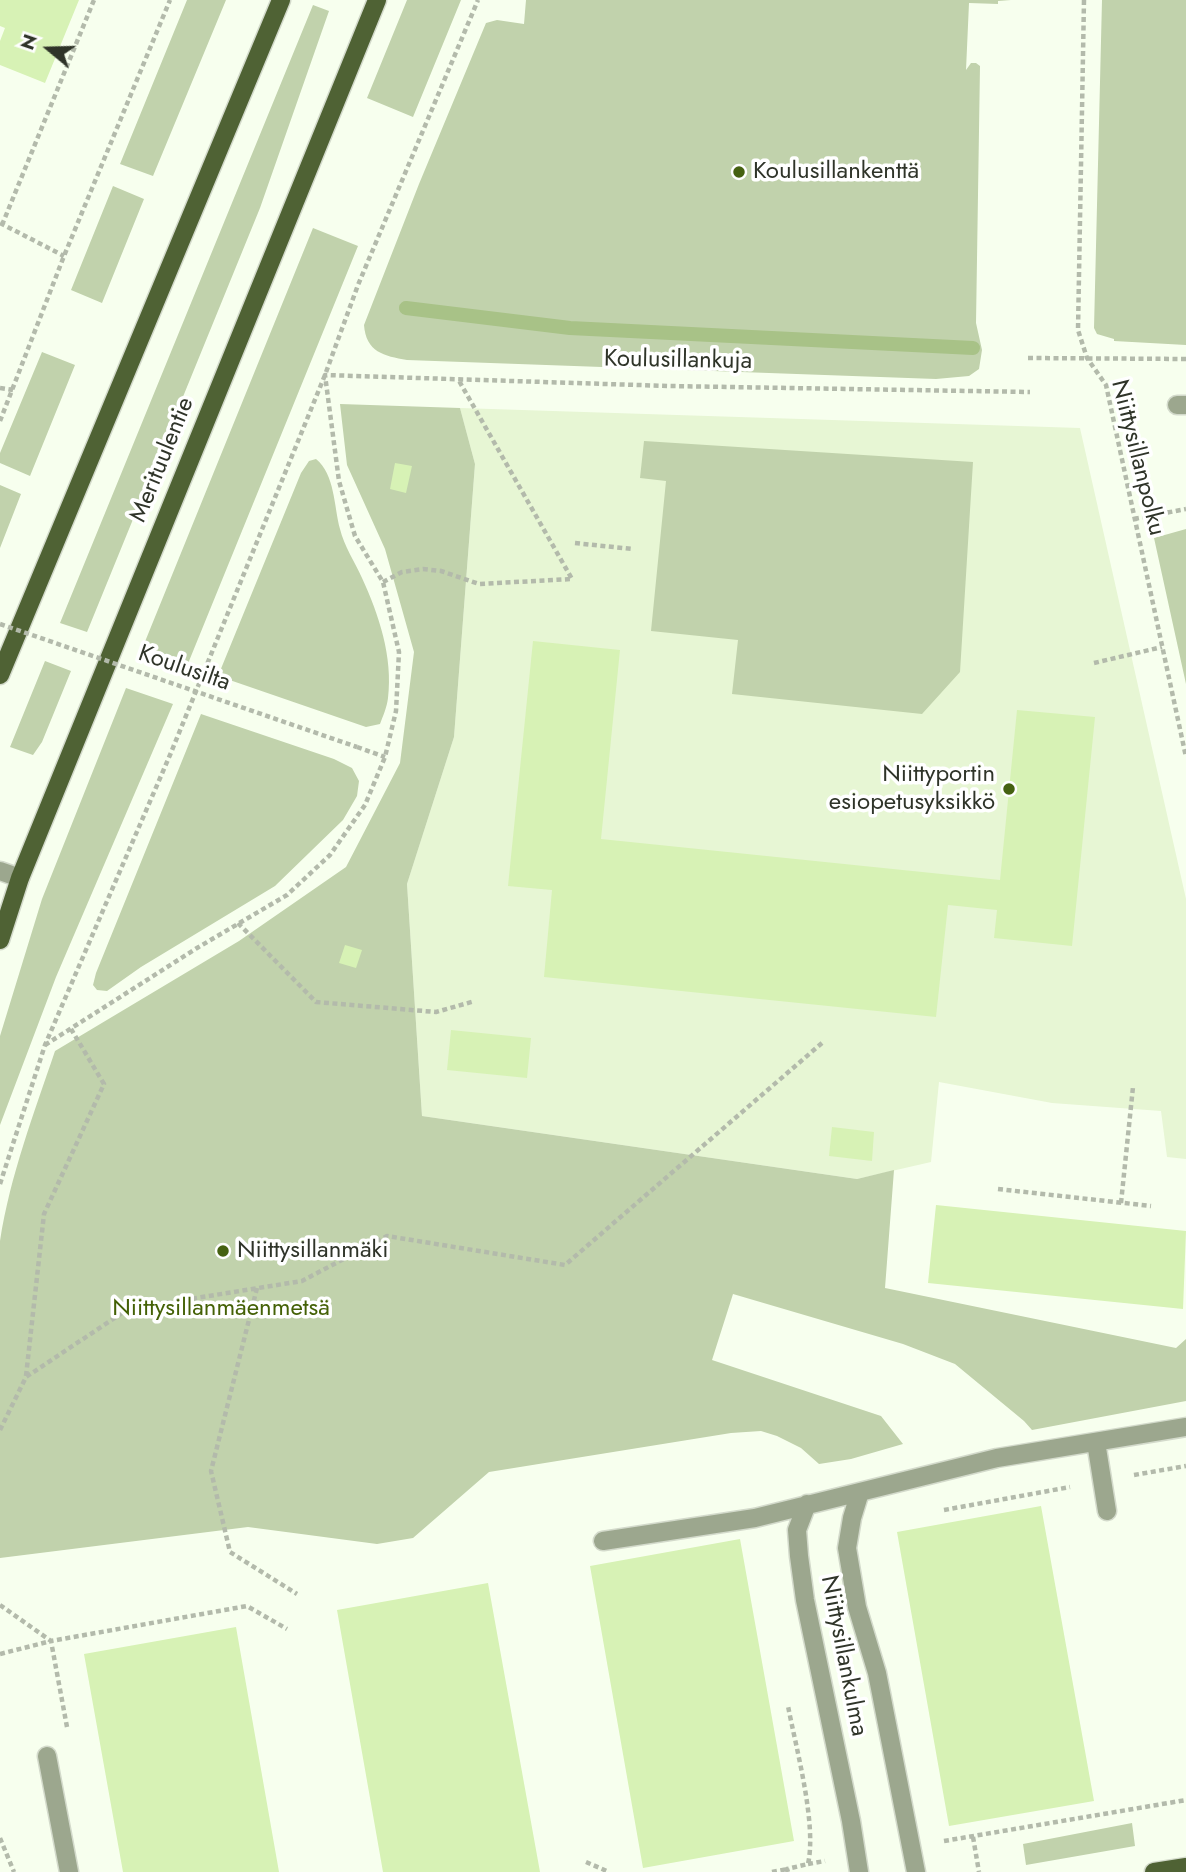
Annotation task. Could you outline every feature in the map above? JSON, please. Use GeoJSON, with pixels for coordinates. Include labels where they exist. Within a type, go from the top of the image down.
{"type":"FeatureCollection","features":[{"type":"Feature","properties":{"kind":"main road"},"geometry":{"type":"LineString","coordinates":[[0,675],[281,0]]}},
{"type":"Feature","properties":{"kind":"main road","name":"Merituulentie"},"geometry":{"type":"LineString","coordinates":[[0,940],[20,878],[377,0]]}},
{"type":"Feature","properties":{"kind":"main road"},"geometry":{"type":"LineString","coordinates":[[1154,1872],[1186,1867]]}},
{"type":"Feature","properties":{"kind":"street"},"geometry":{"type":"LineString","coordinates":[[0,871],[20,878]]}},
{"type":"Feature","properties":{"kind":"street"},"geometry":{"type":"LineString","coordinates":[[603,1541],[755,1518],[997,1458],[1186,1427]]}},
{"type":"Feature","properties":{"kind":"street"},"geometry":{"type":"LineString","coordinates":[[1096,1442],[1107,1511]]}},
{"type":"Feature","properties":{"kind":"street","name":"Niittysillankulma"},"geometry":{"type":"LineString","coordinates":[[860,1492],[847,1548],[857,1607],[877,1673],[916,1872]]}},
{"type":"Feature","properties":{"kind":"street","name":"Niittysillankulma"},"geometry":{"type":"LineString","coordinates":[[807,1504],[797,1530],[805,1600],[858,1864]]}},
{"type":"Feature","properties":{"kind":"street"},"geometry":{"type":"LineString","coordinates":[[47,1756],[69,1872]]}},
{"type":"Feature","properties":{"kind":"path"},"geometry":{"type":"LineString","coordinates":[[64,256],[1,224],[94,0]]}},
{"type":"Feature","properties":{"kind":"path"},"geometry":{"type":"LineString","coordinates":[[0,421],[64,256],[170,0]]}},
{"type":"Feature","properties":{"kind":"path"},"geometry":{"type":"LineString","coordinates":[[0,1184],[45,1045],[170,754],[325,374],[358,285],[478,0]]}},
{"type":"Feature","properties":{"kind":"path","name":"Niittysillanpolku"},"geometry":{"type":"LineString","coordinates":[[1084,0],[1078,330],[1087,358],[1106,385],[1186,757]]}},
{"type":"Feature","properties":{"kind":"path"},"geometry":{"type":"LineString","coordinates":[[1028,358],[1186,359]]}},
{"type":"Feature","properties":{"kind":"path"},"geometry":{"type":"LineString","coordinates":[[45,1045],[287,895],[330,855],[365,805],[385,757],[396,710],[399,652],[383,582],[355,536],[339,481],[325,374]]}},
{"type":"Feature","properties":{"kind":"path","name":"Koulusillankuja"},"geometry":{"type":"LineString","coordinates":[[325,374],[751,388],[1030,392]]}},
{"type":"Feature","properties":{"kind":"path"},"geometry":{"type":"LineString","coordinates":[[383,582],[402,572],[422,569],[441,571],[479,584],[572,579],[458,379]]}},
{"type":"Feature","properties":{"kind":"path"},"geometry":{"type":"LineString","coordinates":[[0,388],[13,390]]}},
{"type":"Feature","properties":{"kind":"path"},"geometry":{"type":"LineString","coordinates":[[1135,519],[1186,509]]}},
{"type":"Feature","properties":{"kind":"path"},"geometry":{"type":"LineString","coordinates":[[575,543],[632,549]]}},
{"type":"Feature","properties":{"kind":"path","name":"Koulusilta"},"geometry":{"type":"LineString","coordinates":[[0,624],[385,757]]}},
{"type":"Feature","properties":{"kind":"path"},"geometry":{"type":"LineString","coordinates":[[1094,663],[1162,646]]}},
{"type":"Feature","properties":{"kind":"path"},"geometry":{"type":"LineString","coordinates":[[238,923],[316,1002],[436,1012],[475,1001]]}},
{"type":"Feature","properties":{"kind":"path"},"geometry":{"type":"LineString","coordinates":[[0,1430],[26,1377],[44,1214],[104,1084],[71,1028]]}},
{"type":"Feature","properties":{"kind":"path"},"geometry":{"type":"LineString","coordinates":[[26,1377],[128,1308],[302,1281],[387,1236],[565,1265],[822,1043]]}},
{"type":"Feature","properties":{"kind":"path"},"geometry":{"type":"LineString","coordinates":[[1121,1203],[1133,1087]]}},
{"type":"Feature","properties":{"kind":"path"},"geometry":{"type":"LineString","coordinates":[[998,1189],[1151,1206]]}},
{"type":"Feature","properties":{"kind":"path"},"geometry":{"type":"LineString","coordinates":[[257,1288],[211,1471],[230,1552],[297,1594]]}},
{"type":"Feature","properties":{"kind":"path"},"geometry":{"type":"LineString","coordinates":[[942,1510],[1186,1466]]}},
{"type":"Feature","properties":{"kind":"path"},"geometry":{"type":"LineString","coordinates":[[0,1605],[51,1641],[68,1736],[47,1756]]}},
{"type":"Feature","properties":{"kind":"path"},"geometry":{"type":"LineString","coordinates":[[0,1654],[51,1641],[247,1606],[287,1629]]}},
{"type":"Feature","properties":{"kind":"path"},"geometry":{"type":"LineString","coordinates":[[786,1696],[808,1816],[811,1850],[808,1864]]}},
{"type":"Feature","properties":{"kind":"path"},"geometry":{"type":"LineString","coordinates":[[911,1847],[1186,1800]]}},
{"type":"Feature","properties":{"kind":"path"},"geometry":{"type":"LineString","coordinates":[[941,1831],[945,1841]]}},
{"type":"Feature","properties":{"kind":"path"},"geometry":{"type":"LineString","coordinates":[[973,1837],[979,1872]]}},
{"type":"Feature","properties":{"kind":"path"},"geometry":{"type":"LineString","coordinates":[[0,1838],[14,1872]]}},
{"type":"Feature","properties":{"kind":"path"},"geometry":{"type":"LineString","coordinates":[[586,1862],[609,1872]]}},
{"type":"Feature","properties":{"kind":"path"},"geometry":{"type":"LineString","coordinates":[[772,1872],[788,1871],[808,1864],[858,1864]]}},
{"type":"Feature","properties":{"kind":"shaded area"},"geometry":{"type":"Polygon","coordinates":[[[460,408],[1080,428],[1186,899],[1186,1159],[1167,1157],[1161,1111],[1052,1103],[939,1082],[931,1162],[857,1179],[422,1116],[407,884],[454,737],[475,464],[460,408]]]}},
{"type":"Feature","properties":{"kind":"green space"},"geometry":{"type":"Polygon","coordinates":[[[187,0],[226,0],[153,176],[120,164],[187,0]]]}},
{"type":"Feature","properties":{"kind":"green space"},"geometry":{"type":"Polygon","coordinates":[[[407,0],[461,0],[413,117],[367,98],[407,0]]]}},
{"type":"Feature","properties":{"kind":"green space","name":"Koulusillankenttä"},"geometry":{"type":"Polygon","coordinates":[[[526,0],[1011,0],[998,1],[998,4],[969,3],[966,70],[971,63],[980,66],[976,323],[982,350],[979,369],[969,376],[936,379],[407,360],[391,357],[372,347],[365,334],[364,325],[486,23],[497,20],[524,24],[526,0]]]}},
{"type":"Feature","properties":{"kind":"green space"},"geometry":{"type":"Polygon","coordinates":[[[1102,0],[1186,0],[1186,345],[1114,341],[1097,334],[1094,328],[1102,0]]]}},
{"type":"Feature","properties":{"kind":"green space"},"geometry":{"type":"Polygon","coordinates":[[[313,5],[329,11],[260,208],[87,632],[60,623],[313,5]]]}},
{"type":"Feature","properties":{"kind":"green space"},"geometry":{"type":"Polygon","coordinates":[[[113,186],[144,199],[102,303],[71,290],[113,186]]]}},
{"type":"Feature","properties":{"kind":"green space"},"geometry":{"type":"Polygon","coordinates":[[[313,228],[358,246],[187,666],[142,649],[313,228]]]}},
{"type":"Feature","properties":{"kind":"green space"},"geometry":{"type":"Polygon","coordinates":[[[42,352],[75,365],[30,476],[0,463],[0,453],[42,352]]]}},
{"type":"Feature","properties":{"kind":"green space","name":"Niittysillanmäenmetsä"},"geometry":{"type":"Polygon","coordinates":[[[340,404],[460,408],[475,464],[454,737],[407,884],[422,1116],[857,1179],[894,1170],[885,1288],[1176,1348],[1186,1339],[1186,1401],[1032,1430],[955,1364],[903,1344],[733,1294],[712,1360],[881,1416],[903,1444],[851,1459],[819,1464],[801,1448],[777,1436],[761,1431],[731,1433],[489,1472],[413,1538],[377,1544],[248,1527],[0,1558],[0,1241],[16,1169],[55,1051],[239,941],[346,867],[400,763],[414,652],[385,549],[347,465],[340,404]]]}},
{"type":"Feature","properties":{"kind":"green space"},"geometry":{"type":"Polygon","coordinates":[[[644,441],[973,462],[960,672],[922,714],[732,694],[738,640],[651,631],[666,481],[640,478],[644,441]]]}},
{"type":"Feature","properties":{"kind":"green space"},"geometry":{"type":"Polygon","coordinates":[[[316,459],[327,473],[342,535],[374,607],[386,652],[389,683],[387,705],[380,724],[366,727],[218,676],[301,473],[309,461],[316,459]]]}},
{"type":"Feature","properties":{"kind":"green space"},"geometry":{"type":"Polygon","coordinates":[[[0,485],[21,494],[0,548],[0,485]]]}},
{"type":"Feature","properties":{"kind":"green space"},"geometry":{"type":"Polygon","coordinates":[[[1186,529],[1186,684],[1154,538],[1186,529]]]}},
{"type":"Feature","properties":{"kind":"green space"},"geometry":{"type":"Polygon","coordinates":[[[45,661],[71,671],[42,742],[33,755],[10,747],[45,661]]]}},
{"type":"Feature","properties":{"kind":"green space"},"geometry":{"type":"Polygon","coordinates":[[[126,688],[173,704],[56,977],[0,1125],[0,1036],[42,899],[126,688]]]}},
{"type":"Feature","properties":{"kind":"green space"},"geometry":{"type":"Polygon","coordinates":[[[201,714],[334,759],[352,768],[359,781],[357,796],[343,820],[275,886],[141,967],[107,991],[97,990],[93,985],[96,973],[201,714]]]}},
{"type":"Feature","properties":{"kind":"green space"},"geometry":{"type":"Polygon","coordinates":[[[1132,1823],[1135,1846],[1026,1865],[1023,1844],[1132,1823]]]}},
{"type":"Feature","properties":{"kind":"building"},"geometry":{"type":"Polygon","coordinates":[[[0,0],[79,0],[45,83],[0,65],[0,41],[5,28],[0,26],[0,0]]]}},
{"type":"Feature","properties":{"kind":"building"},"geometry":{"type":"Polygon","coordinates":[[[395,463],[412,466],[406,493],[390,489],[395,463]]]}},
{"type":"Feature","properties":{"kind":"building"},"geometry":{"type":"Polygon","coordinates":[[[533,641],[620,650],[601,839],[1000,880],[1017,710],[1095,717],[1072,946],[994,938],[997,910],[948,905],[936,1017],[544,977],[552,890],[508,886],[533,641]]]}},
{"type":"Feature","properties":{"kind":"building"},"geometry":{"type":"Polygon","coordinates":[[[345,945],[362,950],[356,968],[339,963],[345,945]]]}},
{"type":"Feature","properties":{"kind":"building"},"geometry":{"type":"Polygon","coordinates":[[[451,1030],[531,1038],[527,1078],[447,1070],[451,1030]]]}},
{"type":"Feature","properties":{"kind":"building"},"geometry":{"type":"Polygon","coordinates":[[[832,1127],[874,1132],[872,1161],[829,1156],[832,1127]]]}},
{"type":"Feature","properties":{"kind":"building"},"geometry":{"type":"Polygon","coordinates":[[[936,1205],[1186,1231],[1183,1309],[928,1283],[936,1205]]]}},
{"type":"Feature","properties":{"kind":"building"},"geometry":{"type":"Polygon","coordinates":[[[1041,1506],[1094,1801],[949,1826],[897,1532],[1041,1506]]]}},
{"type":"Feature","properties":{"kind":"building"},"geometry":{"type":"Polygon","coordinates":[[[740,1539],[794,1841],[643,1868],[590,1566],[740,1539]]]}},
{"type":"Feature","properties":{"kind":"building"},"geometry":{"type":"Polygon","coordinates":[[[488,1583],[540,1872],[383,1872],[337,1610],[488,1583]]]}},
{"type":"Feature","properties":{"kind":"building"},"geometry":{"type":"Polygon","coordinates":[[[236,1627],[279,1872],[123,1872],[84,1654],[236,1627]]]}},
{"type":"Feature","properties":{"kind":"waterway"},"geometry":{"type":"LineString","coordinates":[[406,308],[570,328],[973,348]]}},
{"type":"Feature","properties":{"kind":"place","name":"Koulusillankenttä"},"geometry":{"type":"Point","coordinates":[739,172]}},
{"type":"Feature","properties":{"kind":"place","name":"Niittyportin esiopetusyksikkö"},"geometry":{"type":"Point","coordinates":[1009,789]}},
{"type":"Feature","properties":{"kind":"place","name":"Niittysillanmäki"},"geometry":{"type":"Point","coordinates":[223,1251]}}]}
